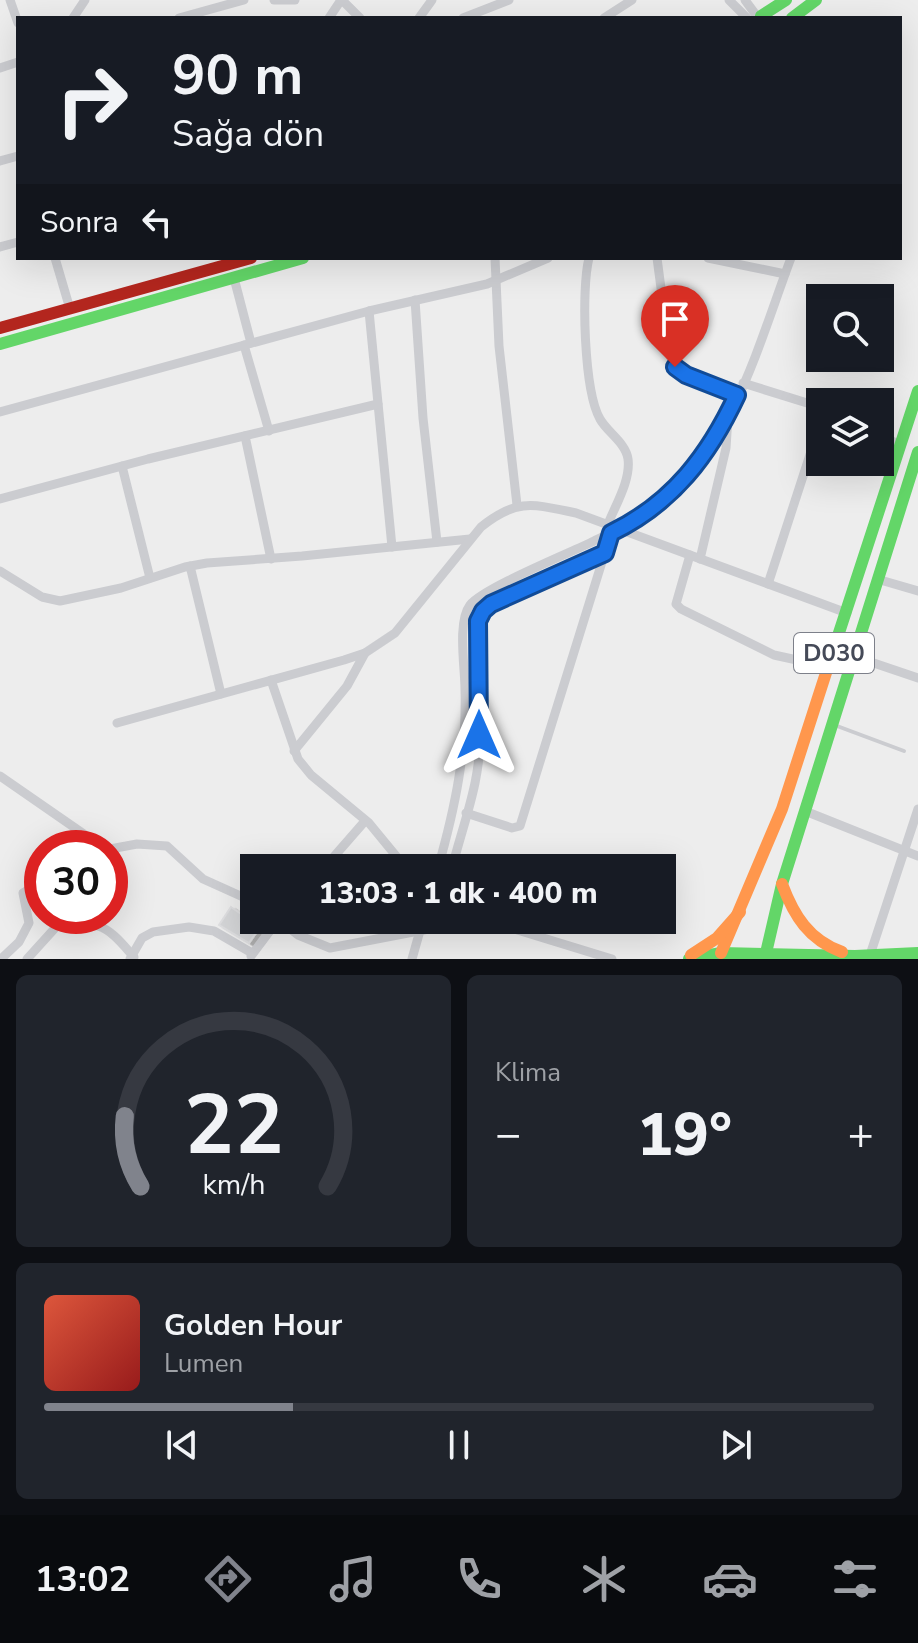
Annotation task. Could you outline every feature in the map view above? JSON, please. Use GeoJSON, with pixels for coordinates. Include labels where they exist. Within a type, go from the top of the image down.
{"type":"FeatureCollection","features":[{"type":"Feature","properties":{"kind":"main road"},"geometry":{"type":"LineString","coordinates":[[758,16],[786,0]]}},
{"type":"Feature","properties":{"kind":"main road"},"geometry":{"type":"LineString","coordinates":[[795,16],[816,0]]}},
{"type":"Feature","properties":{"kind":"main road"},"geometry":{"type":"LineString","coordinates":[[0,328],[244,260]]}},
{"type":"Feature","properties":{"kind":"main road"},"geometry":{"type":"LineString","coordinates":[[0,344],[296,260]]}},
{"type":"Feature","properties":{"kind":"main road","name":"D030"},"geometry":{"type":"LineString","coordinates":[[720,956],[782,809],[918,391]]}},
{"type":"Feature","properties":{"kind":"main road"},"geometry":{"type":"LineString","coordinates":[[765,956],[782,884],[918,454]]}},
{"type":"Feature","properties":{"kind":"main road"},"geometry":{"type":"LineString","coordinates":[[782,884],[793,910],[811,935],[830,949],[855,956]]}},
{"type":"Feature","properties":{"kind":"main road"},"geometry":{"type":"LineString","coordinates":[[686,959],[717,938],[740,912]]}},
{"type":"Feature","properties":{"kind":"main road"},"geometry":{"type":"LineString","coordinates":[[686,959],[918,953]]}},
{"type":"Feature","properties":{"kind":"street"},"geometry":{"type":"LineString","coordinates":[[186,16],[244,0]]}},
{"type":"Feature","properties":{"kind":"street"},"geometry":{"type":"LineString","coordinates":[[274,0],[295,0]]}},
{"type":"Feature","properties":{"kind":"street"},"geometry":{"type":"LineString","coordinates":[[468,16],[509,0]]}},
{"type":"Feature","properties":{"kind":"street"},"geometry":{"type":"LineString","coordinates":[[620,3],[632,0]]}},
{"type":"Feature","properties":{"kind":"street"},"geometry":{"type":"LineString","coordinates":[[729,0],[754,16]]}},
{"type":"Feature","properties":{"kind":"street"},"geometry":{"type":"LineString","coordinates":[[340,1],[358,16]]}},
{"type":"Feature","properties":{"kind":"street"},"geometry":{"type":"LineString","coordinates":[[56,260],[70,309]]}},
{"type":"Feature","properties":{"kind":"street"},"geometry":{"type":"LineString","coordinates":[[495,260],[499,346],[517,505]]}},
{"type":"Feature","properties":{"kind":"street"},"geometry":{"type":"LineString","coordinates":[[0,412],[369,311],[496,280],[543,260]]}},
{"type":"Feature","properties":{"kind":"street"},"geometry":{"type":"LineString","coordinates":[[466,813],[512,828],[520,826],[613,528],[625,479],[628,459],[620,443],[599,418],[589,377],[584,282],[589,260]]}},
{"type":"Feature","properties":{"kind":"street"},"geometry":{"type":"LineString","coordinates":[[657,260],[670,356],[675,367],[686,375],[737,395]]}},
{"type":"Feature","properties":{"kind":"street"},"geometry":{"type":"LineString","coordinates":[[441,854],[462,771],[466,729],[463,629],[470,606],[492,590],[665,499],[684,481],[706,453],[728,415],[790,260]]}},
{"type":"Feature","properties":{"kind":"street"},"geometry":{"type":"LineString","coordinates":[[734,261],[785,274]]}},
{"type":"Feature","properties":{"kind":"street"},"geometry":{"type":"LineString","coordinates":[[234,278],[269,431]]}},
{"type":"Feature","properties":{"kind":"street"},"geometry":{"type":"LineString","coordinates":[[415,300],[423,418],[437,542]]}},
{"type":"Feature","properties":{"kind":"street"},"geometry":{"type":"LineString","coordinates":[[369,311],[392,547]]}},
{"type":"Feature","properties":{"kind":"street"},"geometry":{"type":"LineString","coordinates":[[743,383],[806,403]]}},
{"type":"Feature","properties":{"kind":"street"},"geometry":{"type":"LineString","coordinates":[[0,499],[378,404]]}},
{"type":"Feature","properties":{"kind":"street"},"geometry":{"type":"LineString","coordinates":[[700,559],[726,448],[728,415]]}},
{"type":"Feature","properties":{"kind":"street"},"geometry":{"type":"LineString","coordinates":[[245,436],[271,559]]}},
{"type":"Feature","properties":{"kind":"street"},"geometry":{"type":"LineString","coordinates":[[894,442],[900,445]]}},
{"type":"Feature","properties":{"kind":"street"},"geometry":{"type":"LineString","coordinates":[[122,466],[150,578]]}},
{"type":"Feature","properties":{"kind":"street"},"geometry":{"type":"LineString","coordinates":[[768,584],[806,467]]}},
{"type":"Feature","properties":{"kind":"street"},"geometry":{"type":"LineString","coordinates":[[117,723],[365,653],[395,633],[470,539],[495,516],[517,505],[543,506],[613,528],[847,613]]}},
{"type":"Feature","properties":{"kind":"street"},"geometry":{"type":"LineString","coordinates":[[0,571],[42,597],[60,601],[121,588],[190,566],[470,539]]}},
{"type":"Feature","properties":{"kind":"street"},"geometry":{"type":"LineString","coordinates":[[456,854],[475,784],[478,755],[478,621],[491,604],[605,553]]}},
{"type":"Feature","properties":{"kind":"street"},"geometry":{"type":"LineString","coordinates":[[690,555],[676,604],[681,609],[774,655],[829,667]]}},
{"type":"Feature","properties":{"kind":"street"},"geometry":{"type":"LineString","coordinates":[[190,566],[221,694]]}},
{"type":"Feature","properties":{"kind":"street"},"geometry":{"type":"LineString","coordinates":[[877,579],[918,591]]}},
{"type":"Feature","properties":{"kind":"street"},"geometry":{"type":"LineString","coordinates":[[294,751],[347,686],[365,653]]}},
{"type":"Feature","properties":{"kind":"street"},"geometry":{"type":"LineString","coordinates":[[853,656],[918,678]]}},
{"type":"Feature","properties":{"kind":"street"},"geometry":{"type":"LineString","coordinates":[[271,680],[294,751],[311,775],[365,821],[394,854]]}},
{"type":"Feature","properties":{"kind":"street"},"geometry":{"type":"LineString","coordinates":[[0,776],[79,830]]}},
{"type":"Feature","properties":{"kind":"street"},"geometry":{"type":"LineString","coordinates":[[876,955],[918,809]]}},
{"type":"Feature","properties":{"kind":"street"},"geometry":{"type":"LineString","coordinates":[[805,811],[918,856]]}},
{"type":"Feature","properties":{"kind":"street"},"geometry":{"type":"LineString","coordinates":[[336,854],[365,821]]}},
{"type":"Feature","properties":{"kind":"street"},"geometry":{"type":"LineString","coordinates":[[128,845],[167,846],[203,879],[240,896]]}},
{"type":"Feature","properties":{"kind":"street"},"geometry":{"type":"LineString","coordinates":[[110,934],[133,958],[142,938],[153,932],[200,927],[232,940],[251,956],[268,934]]}},
{"type":"Feature","properties":{"kind":"street"},"geometry":{"type":"LineString","coordinates":[[1,959],[19,942],[24,932]]}},
{"type":"Feature","properties":{"kind":"street"},"geometry":{"type":"LineString","coordinates":[[27,959],[50,934]]}},
{"type":"Feature","properties":{"kind":"street"},"geometry":{"type":"LineString","coordinates":[[297,934],[330,948],[413,934]]}},
{"type":"Feature","properties":{"kind":"street"},"geometry":{"type":"LineString","coordinates":[[412,959],[419,934]]}},
{"type":"Feature","properties":{"kind":"street"},"geometry":{"type":"LineString","coordinates":[[530,934],[612,959]]}},
{"type":"Feature","properties":{"kind":"street"},"geometry":{"type":"LineString","coordinates":[[325,958],[330,948]]}},
{"type":"Feature","properties":{"kind":"lane"},"geometry":{"type":"LineString","coordinates":[[831,724],[904,751]]}},
{"type":"Feature","properties":{"kind":"building"},"geometry":{"type":"Polygon","coordinates":[[[231,907],[240,913],[240,934],[255,934],[249,943],[219,925],[231,907]]]}},
{"type":"Feature","properties":{"kind":"traffic: fast"},"geometry":{"type":"LineString","coordinates":[[761,16],[786,0]]}},
{"type":"Feature","properties":{"kind":"traffic: fast"},"geometry":{"type":"LineString","coordinates":[[795,16],[816,0]]}},
{"type":"Feature","properties":{"kind":"traffic: fast"},"geometry":{"type":"LineString","coordinates":[[0,344],[296,260]]}},
{"type":"Feature","properties":{"kind":"traffic: fast"},"geometry":{"type":"LineString","coordinates":[[835,645],[918,391]]}},
{"type":"Feature","properties":{"kind":"traffic: fast"},"geometry":{"type":"LineString","coordinates":[[766,953],[782,884],[918,452]]}},
{"type":"Feature","properties":{"kind":"traffic: fast"},"geometry":{"type":"LineString","coordinates":[[689,959],[721,953],[855,956],[918,953]]}},
{"type":"Feature","properties":{"kind":"traffic: slow"},"geometry":{"type":"LineString","coordinates":[[721,953],[782,809],[835,645]]}},
{"type":"Feature","properties":{"kind":"traffic: slow"},"geometry":{"type":"LineString","coordinates":[[782,884],[804,926],[820,941],[842,952]]}},
{"type":"Feature","properties":{"kind":"traffic: slow"},"geometry":{"type":"LineString","coordinates":[[691,955],[717,938],[740,912]]}},
{"type":"Feature","properties":{"kind":"traffic: jam"},"geometry":{"type":"LineString","coordinates":[[0,328],[244,260]]}},
{"type":"Feature","properties":{"kind":"route"},"geometry":{"type":"LineString","coordinates":[[479,735],[478,621],[483,611],[491,604],[605,553],[611,533],[635,521],[684,481],[723,426],[737,395],[686,375],[675,367]]}}]}
